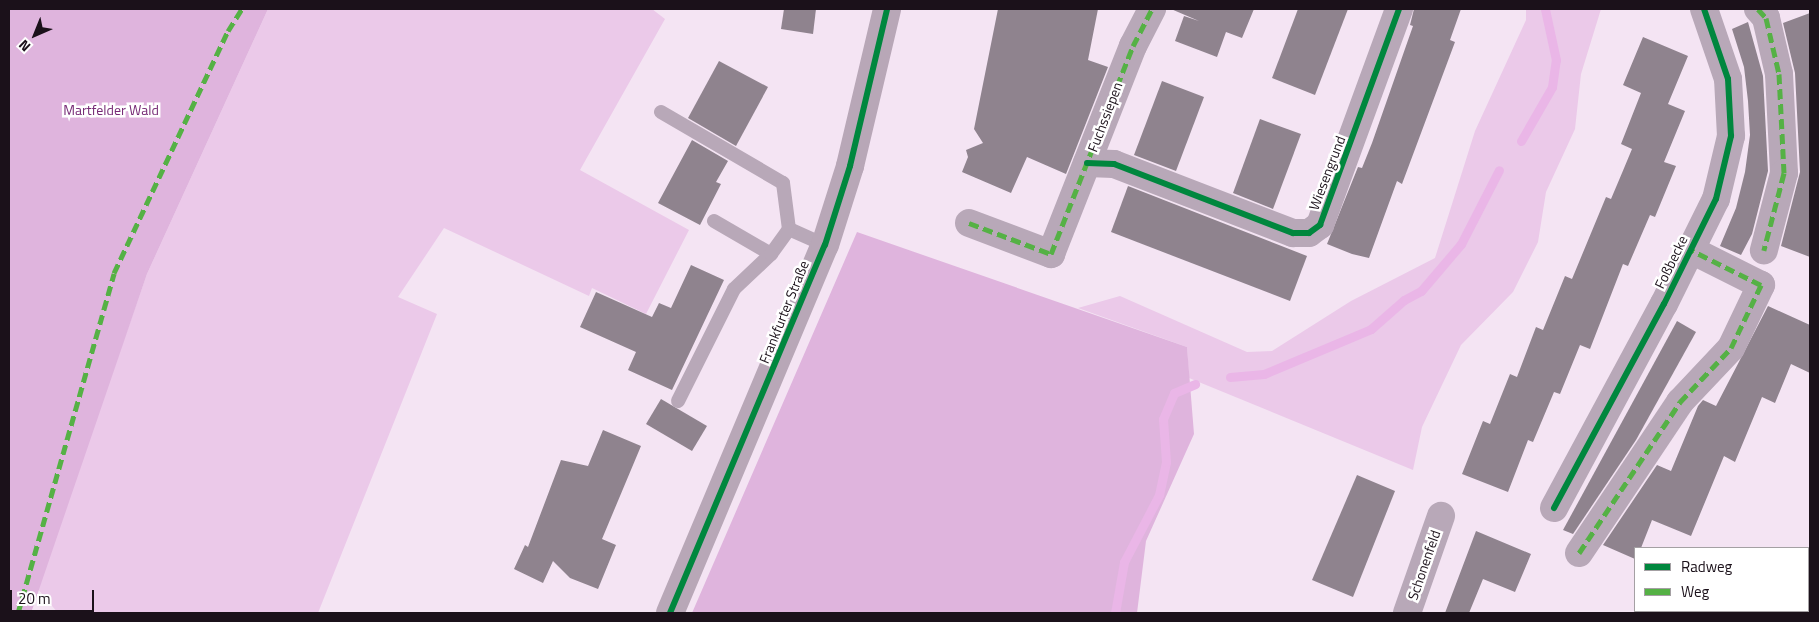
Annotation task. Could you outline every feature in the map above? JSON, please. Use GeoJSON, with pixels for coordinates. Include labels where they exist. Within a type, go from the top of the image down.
{"type":"FeatureCollection","features":[{"type":"Feature","properties":{"kind":"main road","name":"Frankfurter Straße"},"geometry":{"type":"LineString","coordinates":[[670,613],[825,245],[850,166],[887,9]]}},
{"type":"Feature","properties":{"kind":"street","name":"Fuchssiepen"},"geometry":{"type":"LineString","coordinates":[[969,223],[1051,254],[1133,46],[1152,9]]}},
{"type":"Feature","properties":{"kind":"street","name":"Wiesengrund"},"geometry":{"type":"LineString","coordinates":[[1088,163],[1114,164],[1293,233],[1309,233],[1320,225],[1399,9]]}},
{"type":"Feature","properties":{"kind":"street","name":"Foßbecke"},"geometry":{"type":"LineString","coordinates":[[1554,508],[1691,250],[1716,199],[1730,136],[1728,79],[1704,9]]}},
{"type":"Feature","properties":{"kind":"street"},"geometry":{"type":"LineString","coordinates":[[1758,9],[1766,18],[1780,74],[1784,173],[1764,250]]}},
{"type":"Feature","properties":{"kind":"street","name":"Foßbecke"},"geometry":{"type":"LineString","coordinates":[[1580,553],[1680,402],[1731,348],[1761,285],[1691,250]]}},
{"type":"Feature","properties":{"kind":"street","name":"Schonenfeld"},"geometry":{"type":"LineString","coordinates":[[1407,613],[1441,516]]}},
{"type":"Feature","properties":{"kind":"lane"},"geometry":{"type":"LineString","coordinates":[[661,112],[783,183],[789,229],[771,254],[734,288],[678,401]]}},
{"type":"Feature","properties":{"kind":"lane"},"geometry":{"type":"LineString","coordinates":[[714,221],[771,254]]}},
{"type":"Feature","properties":{"kind":"lane"},"geometry":{"type":"LineString","coordinates":[[789,229],[825,245]]}},
{"type":"Feature","properties":{"kind":"shaded area"},"geometry":{"type":"Polygon","coordinates":[[[268,9],[652,9],[665,19],[580,170],[689,230],[646,314],[592,288],[589,296],[444,228],[398,297],[437,314],[318,613],[58,613],[37,588],[147,274],[268,9]]]}},
{"type":"Feature","properties":{"kind":"shaded area"},"geometry":{"type":"Polygon","coordinates":[[[1526,9],[1601,9],[1581,74],[1575,129],[1546,192],[1538,242],[1513,292],[1461,345],[1422,427],[1413,470],[1189,378],[1187,347],[1078,308],[1120,296],[1247,352],[1272,351],[1351,301],[1435,258],[1475,131],[1526,20],[1526,9]]]}},
{"type":"Feature","properties":{"kind":"green space","name":"Martfelder Wald"},"geometry":{"type":"Polygon","coordinates":[[[9,9],[268,9],[147,274],[31,613],[9,613],[9,9]]]}},
{"type":"Feature","properties":{"kind":"green space"},"geometry":{"type":"Polygon","coordinates":[[[857,232],[1187,347],[1194,434],[1146,541],[1137,613],[692,613],[857,232]]]}},
{"type":"Feature","properties":{"kind":"building"},"geometry":{"type":"Polygon","coordinates":[[[784,9],[816,9],[813,34],[781,29],[784,9]]]}},
{"type":"Feature","properties":{"kind":"building"},"geometry":{"type":"Polygon","coordinates":[[[998,9],[1098,9],[1088,60],[1108,67],[1066,174],[1027,157],[1011,193],[962,172],[968,157],[966,150],[983,143],[974,129],[998,9]]]}},
{"type":"Feature","properties":{"kind":"building"},"geometry":{"type":"Polygon","coordinates":[[[1171,9],[1254,9],[1242,38],[1226,32],[1217,57],[1175,41],[1184,16],[1199,21],[1171,9]]]}},
{"type":"Feature","properties":{"kind":"building"},"geometry":{"type":"Polygon","coordinates":[[[1298,9],[1348,9],[1315,95],[1272,78],[1298,9]]]}},
{"type":"Feature","properties":{"kind":"building"},"geometry":{"type":"Polygon","coordinates":[[[1414,9],[1461,9],[1450,40],[1455,42],[1402,184],[1397,181],[1369,258],[1352,254],[1327,244],[1358,167],[1362,168],[1372,143],[1413,26],[1410,25],[1414,9]]]}},
{"type":"Feature","properties":{"kind":"building"},"geometry":{"type":"Polygon","coordinates":[[[1810,13],[1810,257],[1781,246],[1800,172],[1795,73],[1783,23],[1810,13]]]}},
{"type":"Feature","properties":{"kind":"building"},"geometry":{"type":"Polygon","coordinates":[[[1748,22],[1763,76],[1768,171],[1752,234],[1741,255],[1720,246],[1736,208],[1745,172],[1750,135],[1744,67],[1732,29],[1748,22]]]}},
{"type":"Feature","properties":{"kind":"building"},"geometry":{"type":"Polygon","coordinates":[[[1643,37],[1688,56],[1668,104],[1685,111],[1664,162],[1676,166],[1655,217],[1650,215],[1628,266],[1623,264],[1590,349],[1580,345],[1560,394],[1554,392],[1533,442],[1528,440],[1508,492],[1462,474],[1483,421],[1490,424],[1510,374],[1517,377],[1536,327],[1543,330],[1565,276],[1572,279],[1606,197],[1611,199],[1632,149],[1621,144],[1641,93],[1623,85],[1643,37]]]}},
{"type":"Feature","properties":{"kind":"building"},"geometry":{"type":"Polygon","coordinates":[[[719,61],[768,87],[736,146],[688,118],[719,61]]]}},
{"type":"Feature","properties":{"kind":"building"},"geometry":{"type":"Polygon","coordinates":[[[1162,81],[1204,97],[1176,171],[1134,155],[1162,81]]]}},
{"type":"Feature","properties":{"kind":"building"},"geometry":{"type":"Polygon","coordinates":[[[1260,119],[1301,134],[1273,209],[1233,193],[1260,119]]]}},
{"type":"Feature","properties":{"kind":"building"},"geometry":{"type":"Polygon","coordinates":[[[692,140],[728,161],[716,182],[721,184],[700,225],[658,203],[692,140]]]}},
{"type":"Feature","properties":{"kind":"building"},"geometry":{"type":"Polygon","coordinates":[[[1128,186],[1307,256],[1290,301],[1111,232],[1128,186]]]}},
{"type":"Feature","properties":{"kind":"building"},"geometry":{"type":"Polygon","coordinates":[[[691,265],[724,280],[672,390],[628,370],[636,352],[580,327],[596,292],[652,317],[659,303],[671,308],[691,265]]]}},
{"type":"Feature","properties":{"kind":"building"},"geometry":{"type":"Polygon","coordinates":[[[1768,306],[1810,325],[1810,373],[1791,364],[1775,403],[1762,397],[1735,462],[1724,456],[1691,536],[1652,520],[1641,547],[1634,547],[1634,559],[1603,545],[1657,465],[1671,471],[1698,406],[1703,400],[1716,406],[1768,306]]]}},
{"type":"Feature","properties":{"kind":"building"},"geometry":{"type":"Polygon","coordinates":[[[1677,321],[1696,332],[1636,440],[1573,534],[1563,530],[1677,321]]]}},
{"type":"Feature","properties":{"kind":"building"},"geometry":{"type":"Polygon","coordinates":[[[661,399],[707,426],[692,451],[646,424],[661,399]]]}},
{"type":"Feature","properties":{"kind":"building"},"geometry":{"type":"Polygon","coordinates":[[[603,430],[641,446],[602,539],[616,545],[598,589],[570,578],[553,561],[543,583],[514,569],[525,545],[528,547],[561,460],[588,466],[603,430]]]}},
{"type":"Feature","properties":{"kind":"building"},"geometry":{"type":"Polygon","coordinates":[[[1357,475],[1395,491],[1353,597],[1312,580],[1357,475]]]}},
{"type":"Feature","properties":{"kind":"building"},"geometry":{"type":"Polygon","coordinates":[[[1476,531],[1531,554],[1515,592],[1483,579],[1469,613],[1445,613],[1476,531]]]}},
{"type":"Feature","properties":{"kind":"waterway"},"geometry":{"type":"LineString","coordinates":[[1521,141],[1552,87],[1556,60],[1545,9]]}},
{"type":"Feature","properties":{"kind":"waterway"},"geometry":{"type":"LineString","coordinates":[[1230,377],[1264,374],[1371,329],[1404,300],[1421,291],[1461,244],[1499,170]]}},
{"type":"Feature","properties":{"kind":"waterway"},"geometry":{"type":"LineString","coordinates":[[1115,613],[1124,562],[1159,495],[1166,462],[1163,419],[1174,393],[1195,384]]}},
{"type":"Feature","properties":{"kind":"marked path"},"geometry":{"type":"LineString","coordinates":[[18,613],[114,273],[228,31],[242,9]]}},
{"type":"Feature","properties":{"kind":"marked path"},"geometry":{"type":"LineString","coordinates":[[969,223],[1051,254],[1133,46],[1152,9]]}},
{"type":"Feature","properties":{"kind":"marked path"},"geometry":{"type":"LineString","coordinates":[[1758,9],[1766,18],[1779,74],[1784,173],[1764,250]]}},
{"type":"Feature","properties":{"kind":"marked path"},"geometry":{"type":"LineString","coordinates":[[1579,553],[1680,402],[1731,348],[1761,285],[1691,250]]}},
{"type":"Feature","properties":{"kind":"cycle path"},"geometry":{"type":"LineString","coordinates":[[670,613],[825,245],[850,166],[887,9]]}},
{"type":"Feature","properties":{"kind":"cycle path"},"geometry":{"type":"LineString","coordinates":[[1087,163],[1114,164],[1293,233],[1309,233],[1320,225],[1399,9]]}},
{"type":"Feature","properties":{"kind":"cycle path"},"geometry":{"type":"LineString","coordinates":[[1554,508],[1664,304],[1716,199],[1731,136],[1728,79],[1704,9]]}}]}
